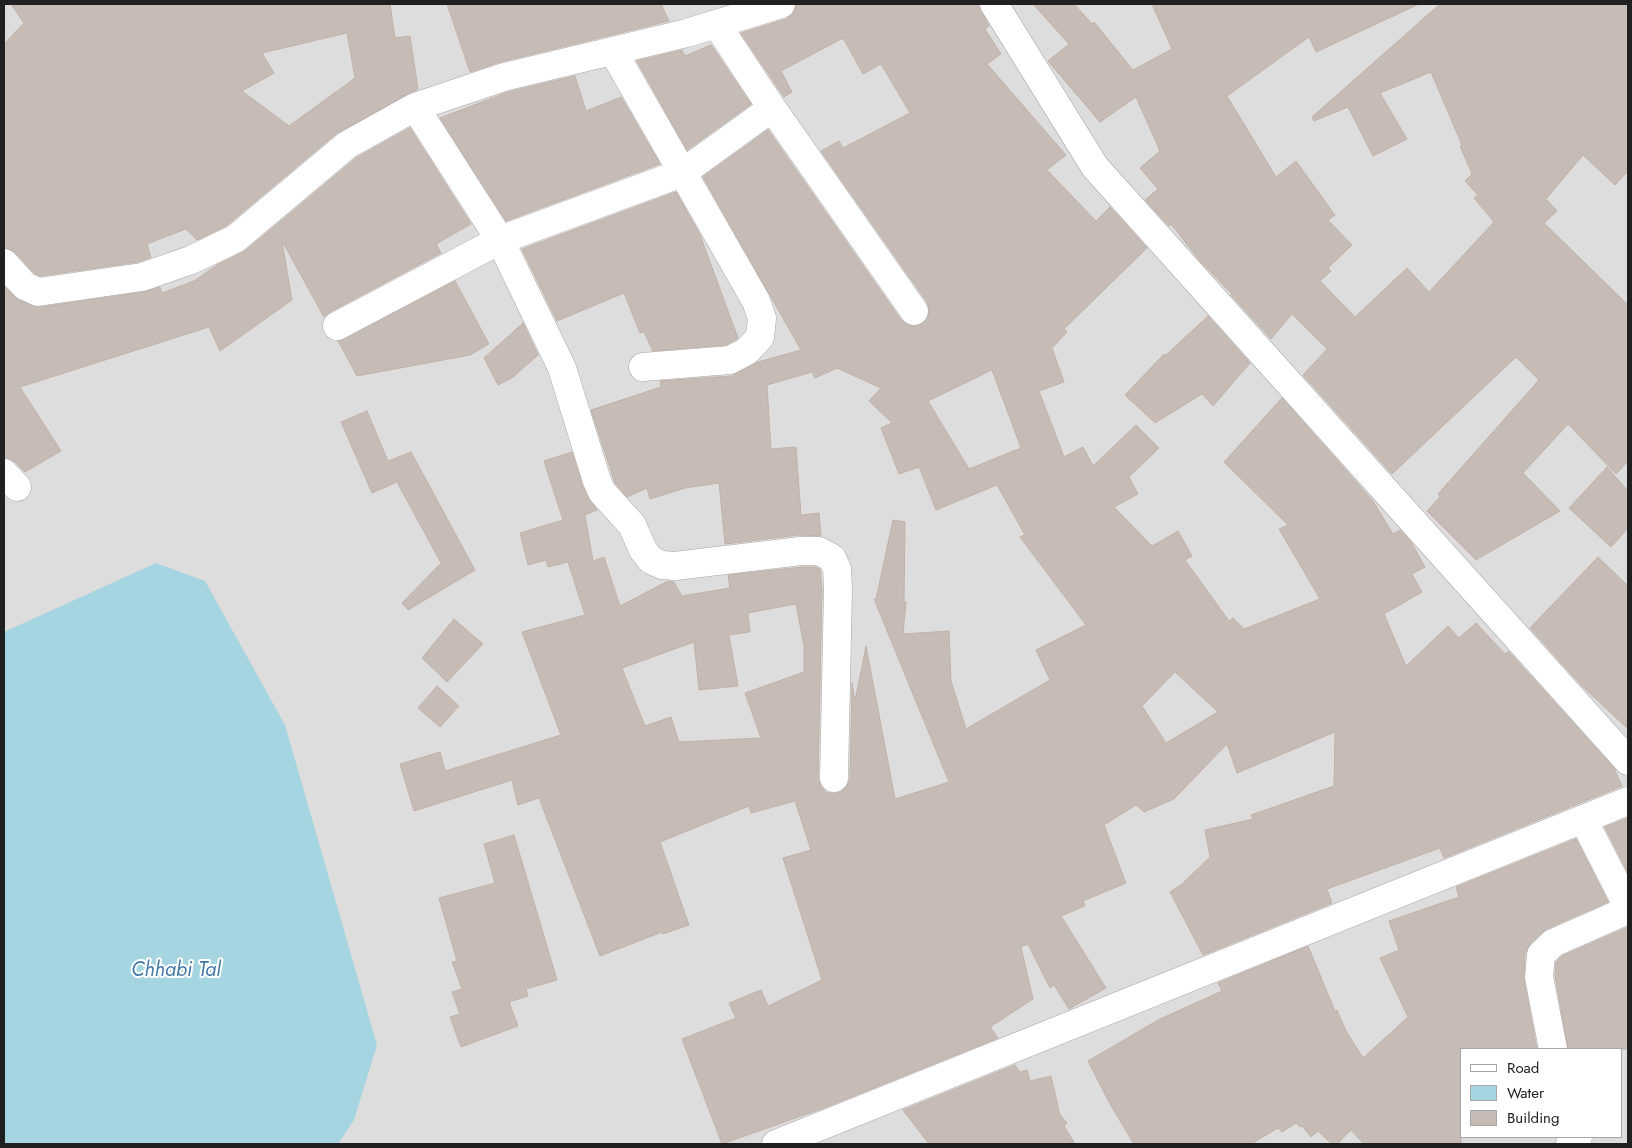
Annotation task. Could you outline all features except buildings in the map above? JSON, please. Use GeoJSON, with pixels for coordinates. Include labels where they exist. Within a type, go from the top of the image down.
{"type":"FeatureCollection","features":[{"type":"Feature","properties":{"kind":"street"},"geometry":{"type":"LineString","coordinates":[[4,263],[25,286],[38,292],[142,277],[191,260],[235,239],[347,145],[415,107],[504,77],[718,25],[781,4]]}},
{"type":"Feature","properties":{"kind":"street"},"geometry":{"type":"LineString","coordinates":[[994,4],[1095,167],[1628,761]]}},
{"type":"Feature","properties":{"kind":"street"},"geometry":{"type":"LineString","coordinates":[[718,25],[772,108],[914,311]]}},
{"type":"Feature","properties":{"kind":"street"},"geometry":{"type":"LineString","coordinates":[[613,51],[756,301],[762,318],[760,337],[747,351],[730,360],[643,367]]}},
{"type":"Feature","properties":{"kind":"street"},"geometry":{"type":"LineString","coordinates":[[415,107],[500,240],[562,368],[602,492],[632,525],[643,550],[651,560],[662,565],[675,566],[802,551],[819,552],[832,558],[837,569],[838,590],[834,778]]}},
{"type":"Feature","properties":{"kind":"street"},"geometry":{"type":"LineString","coordinates":[[337,326],[500,240],[682,173],[772,108]]}},
{"type":"Feature","properties":{"kind":"street"},"geometry":{"type":"LineString","coordinates":[[776,1144],[1628,801]]}},
{"type":"Feature","properties":{"kind":"street"},"geometry":{"type":"LineString","coordinates":[[1553,1048],[1539,977],[1541,955],[1553,943],[1628,908],[1583,819]]}},
{"type":"Feature","properties":{"kind":"shaded area"},"geometry":{"type":"Polygon","coordinates":[[[4,4],[1628,4],[1628,1144],[4,1144],[4,4]]]}},
{"type":"Feature","properties":{"kind":"water","name":"Chhabi Tal"},"geometry":{"type":"Polygon","coordinates":[[[156,563],[205,581],[285,725],[377,1045],[354,1120],[338,1144],[4,1144],[4,632],[156,563]]]}}]}
